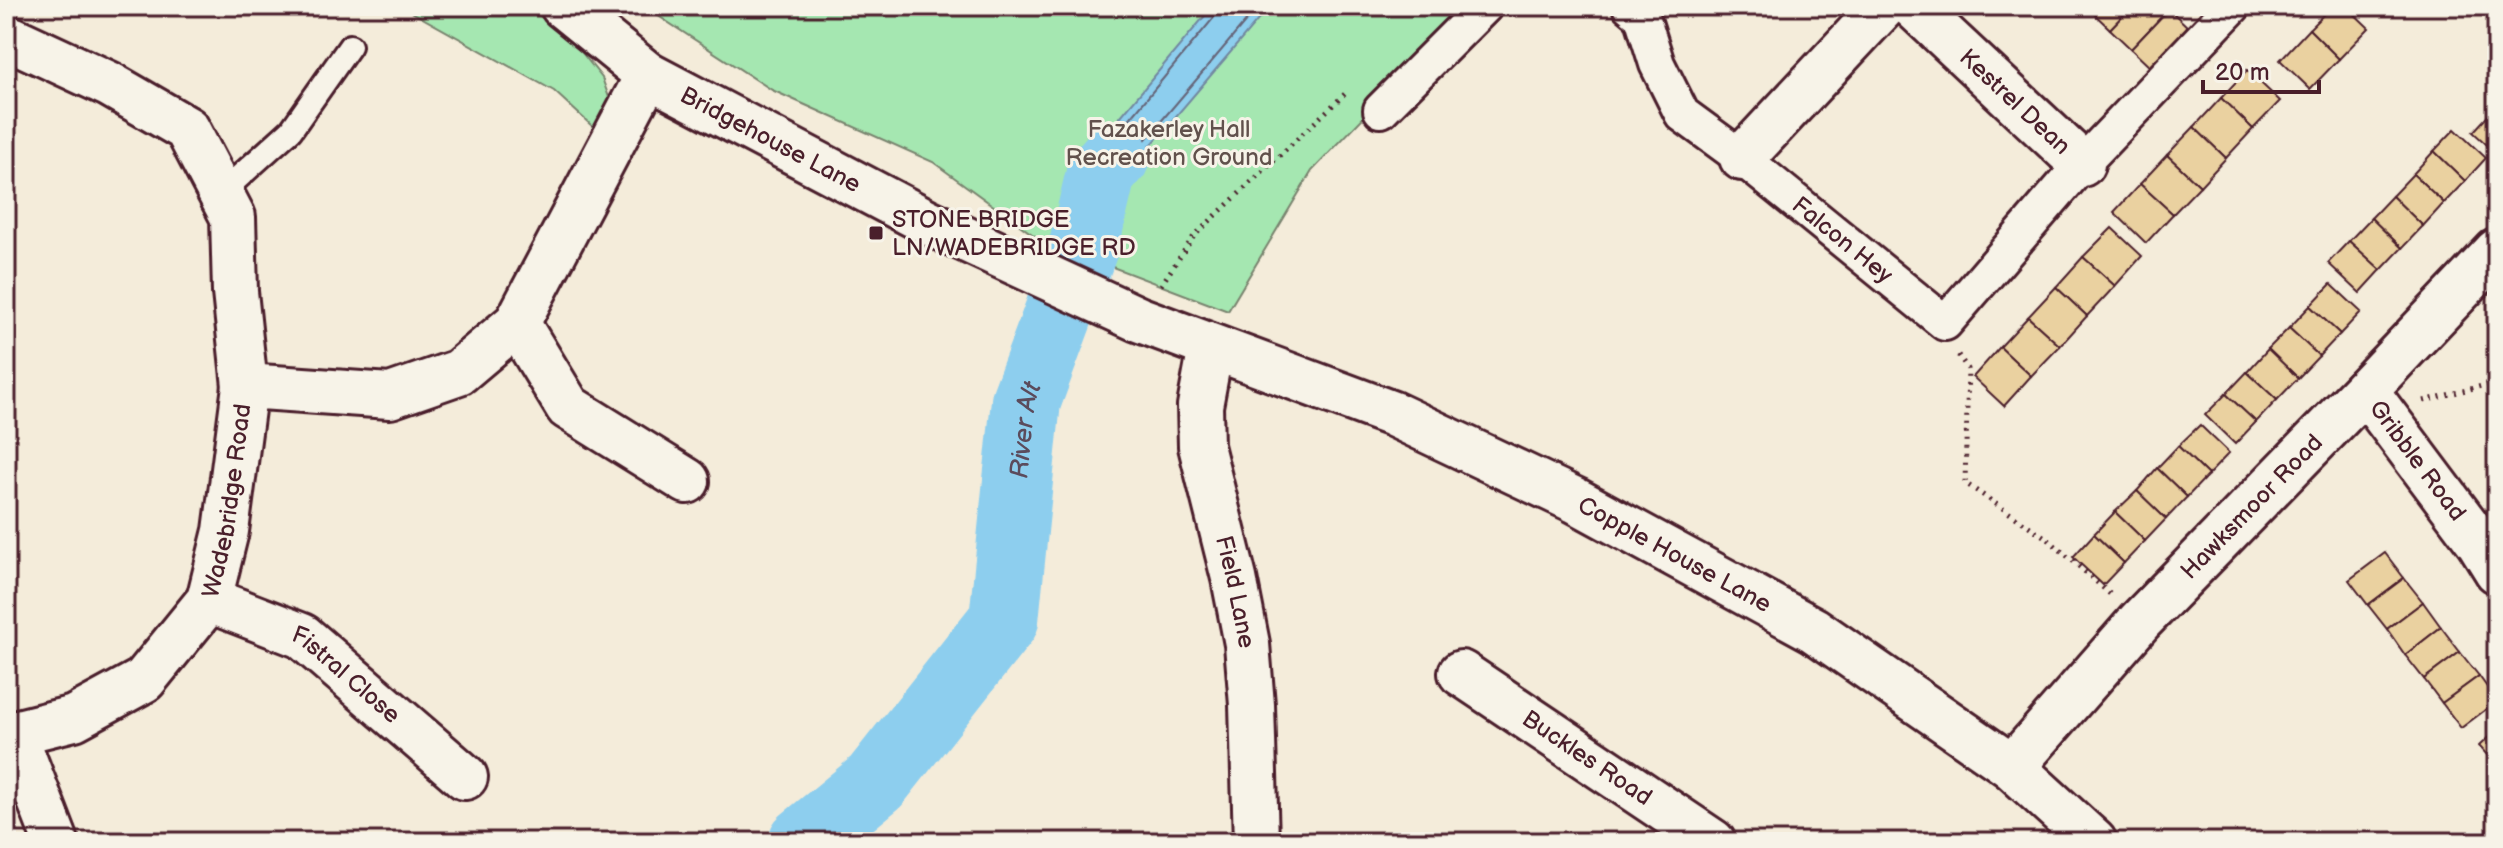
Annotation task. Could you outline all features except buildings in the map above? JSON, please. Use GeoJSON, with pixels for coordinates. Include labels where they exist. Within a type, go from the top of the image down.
{"type":"FeatureCollection","features":[{"type":"Feature","properties":{"kind":"street","name":"Bridgehouse Lane"},"geometry":{"type":"LineString","coordinates":[[563,6],[648,75],[926,221],[1138,319],[1211,347]]}},
{"type":"Feature","properties":{"kind":"street"},"geometry":{"type":"LineString","coordinates":[[1381,110],[1485,6]]}},
{"type":"Feature","properties":{"kind":"street","name":"Falcon Hey"},"geometry":{"type":"LineString","coordinates":[[1630,6],[1642,16],[1657,64],[1682,114],[1742,158],[1945,323]]}},
{"type":"Feature","properties":{"kind":"street"},"geometry":{"type":"LineString","coordinates":[[1742,158],[1884,6]]}},
{"type":"Feature","properties":{"kind":"street","name":"Kestrel Dean"},"geometry":{"type":"LineString","coordinates":[[1913,6],[2082,164]]}},
{"type":"Feature","properties":{"kind":"street","name":"Kestrel Dean"},"geometry":{"type":"LineString","coordinates":[[1945,323],[2082,164],[2233,6]]}},
{"type":"Feature","properties":{"kind":"street"},"geometry":{"type":"LineString","coordinates":[[6,40],[12,39],[109,84],[187,129],[233,217],[235,292],[245,386]]}},
{"type":"Feature","properties":{"kind":"street","name":"Wadebridge Road"},"geometry":{"type":"LineString","coordinates":[[10,734],[74,718],[144,680],[209,600],[226,531],[245,386],[390,396],[459,372],[517,323],[648,75]]}},
{"type":"Feature","properties":{"kind":"street","name":"Hawksmoor Road"},"geometry":{"type":"LineString","coordinates":[[2012,767],[2140,621],[2497,251]]}},
{"type":"Feature","properties":{"kind":"street"},"geometry":{"type":"LineString","coordinates":[[517,323],[568,407],[687,481]]}},
{"type":"Feature","properties":{"kind":"street","name":"Copple House Lane"},"geometry":{"type":"LineString","coordinates":[[1211,347],[1393,414],[1575,500],[1814,630],[2012,767],[2094,842]]}},
{"type":"Feature","properties":{"kind":"street","name":"Field Lane"},"geometry":{"type":"LineString","coordinates":[[1211,347],[1200,406],[1201,446],[1247,644],[1256,842]]}},
{"type":"Feature","properties":{"kind":"street","name":"Gribble Road"},"geometry":{"type":"LineString","coordinates":[[2365,390],[2479,542],[2497,571]]}},
{"type":"Feature","properties":{"kind":"street","name":"Fistral Close"},"geometry":{"type":"LineString","coordinates":[[209,600],[302,636],[465,777]]}},
{"type":"Feature","properties":{"kind":"street","name":"Buckles Road"},"geometry":{"type":"LineString","coordinates":[[1461,673],[1713,842]]}},
{"type":"Feature","properties":{"kind":"street"},"geometry":{"type":"LineString","coordinates":[[10,734],[56,842]]}},
{"type":"Feature","properties":{"kind":"lane"},"geometry":{"type":"LineString","coordinates":[[220,194],[291,130],[350,46]]}},
{"type":"Feature","properties":{"kind":"path"},"geometry":{"type":"LineString","coordinates":[[1138,319],[1194,236],[1353,86]]}},
{"type":"Feature","properties":{"kind":"path"},"geometry":{"type":"LineString","coordinates":[[1945,323],[1948,342],[1968,369],[1965,483],[2048,539],[2140,621]]}},
{"type":"Feature","properties":{"kind":"path"},"geometry":{"type":"LineString","coordinates":[[2365,390],[2421,402],[2497,382]]}},
{"type":"Feature","properties":{"kind":"green space"},"geometry":{"type":"Polygon","coordinates":[[[401,6],[526,6],[571,39],[602,78],[611,103],[603,136],[554,91],[401,6]]]}},
{"type":"Feature","properties":{"kind":"green space","name":"Fazakerley Hall Recreation Ground"},"geometry":{"type":"Polygon","coordinates":[[[643,6],[1470,6],[1312,171],[1228,311],[1039,239],[933,162],[772,90],[643,6]]]}},
{"type":"Feature","properties":{"kind":"water"},"geometry":{"type":"Polygon","coordinates":[[[1213,6],[1270,6],[1118,184],[1097,250],[1062,237],[1080,165],[1213,6]]]}},
{"type":"Feature","properties":{"kind":"waterway","name":"River Alt"},"geometry":{"type":"LineString","coordinates":[[803,842],[876,782],[1004,620],[1026,401],[1084,245],[1101,173],[1115,157]]}},
{"type":"Feature","properties":{"kind":"place","name":"STONE BRIDGE LN/WADEBRIDGE RD"},"geometry":{"type":"Point","coordinates":[876,233]}}]}
